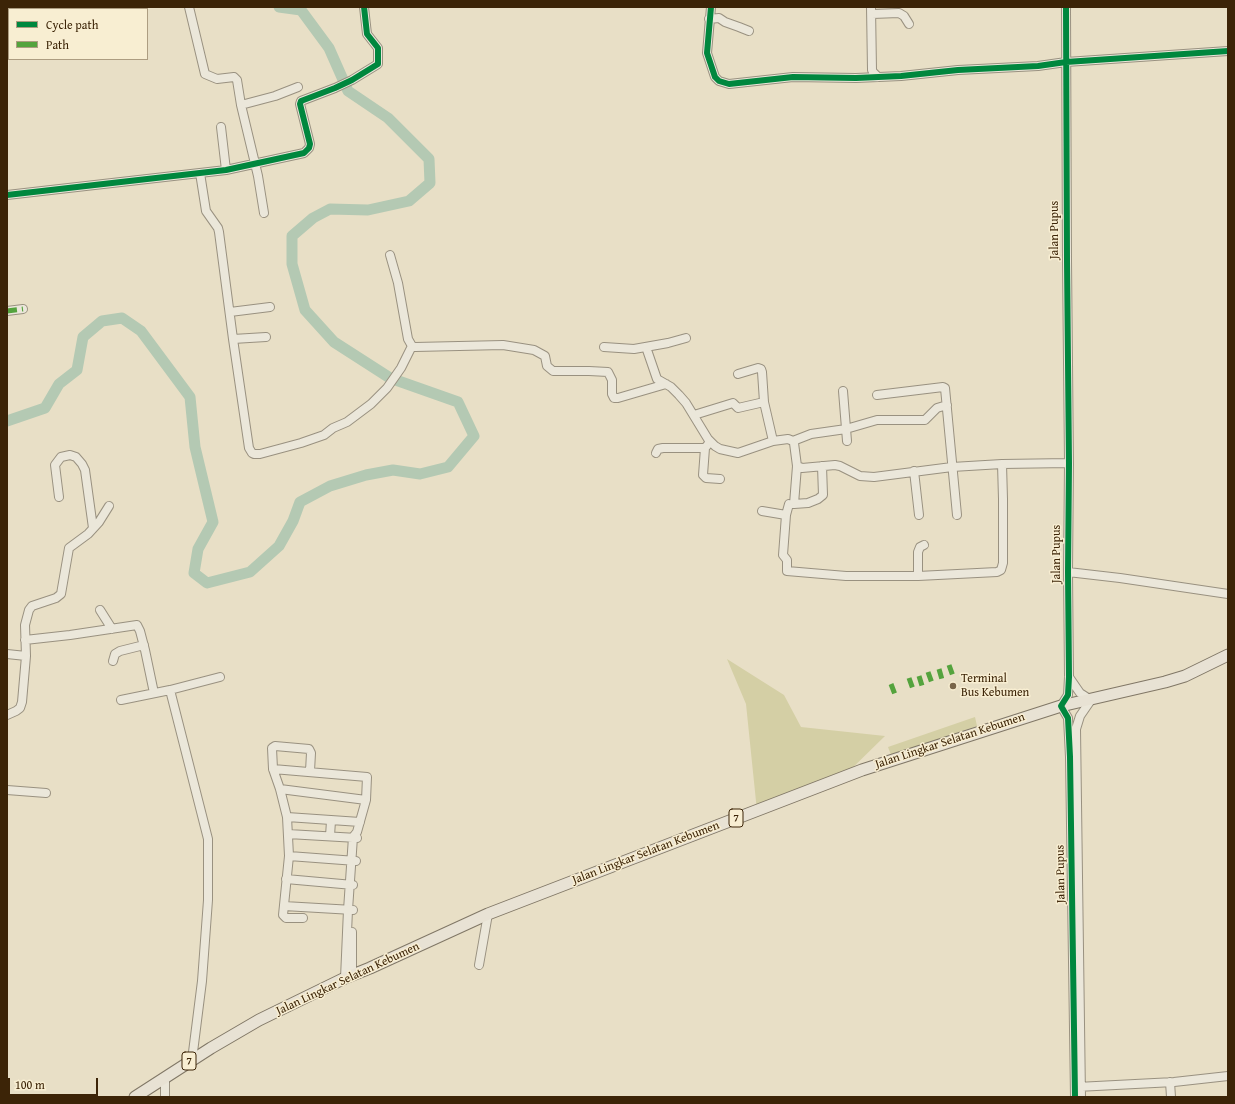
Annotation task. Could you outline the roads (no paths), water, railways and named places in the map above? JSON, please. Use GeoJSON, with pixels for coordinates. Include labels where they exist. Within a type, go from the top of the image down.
{"type":"FeatureCollection","features":[{"type":"Feature","properties":{"kind":"highway","name":"Jalan Lingkar Selatan Kebumen"},"geometry":{"type":"LineString","coordinates":[[135,1097],[165,1079],[192,1060],[259,1020],[348,977],[488,914],[898,757],[1061,706],[1166,682],[1185,676],[1228,655]]}},
{"type":"Feature","properties":{"kind":"street"},"geometry":{"type":"LineString","coordinates":[[189,7],[205,74],[217,79],[236,78],[258,176],[264,213]]}},
{"type":"Feature","properties":{"kind":"street"},"geometry":{"type":"LineString","coordinates":[[7,195],[226,170],[304,153],[307,151],[310,144],[301,102],[352,80],[376,66],[378,61],[378,48],[367,34],[364,7]]}},
{"type":"Feature","properties":{"kind":"street"},"geometry":{"type":"LineString","coordinates":[[711,7],[707,53],[714,77],[719,81],[729,84],[793,77],[878,77],[1228,51]]}},
{"type":"Feature","properties":{"kind":"street","name":"Jalan Pupus"},"geometry":{"type":"LineString","coordinates":[[1066,7],[1069,677],[1068,695],[1061,706],[1068,718],[1070,757],[1078,1087],[1081,1097]]}},
{"type":"Feature","properties":{"kind":"street"},"geometry":{"type":"LineString","coordinates":[[878,77],[872,70],[871,11],[896,12],[904,16],[909,24]]}},
{"type":"Feature","properties":{"kind":"street"},"geometry":{"type":"LineString","coordinates":[[709,19],[718,18],[749,32]]}},
{"type":"Feature","properties":{"kind":"street"},"geometry":{"type":"LineString","coordinates":[[241,105],[275,96],[298,87]]}},
{"type":"Feature","properties":{"kind":"street"},"geometry":{"type":"LineString","coordinates":[[221,127],[226,170]]}},
{"type":"Feature","properties":{"kind":"street"},"geometry":{"type":"LineString","coordinates":[[200,173],[206,211],[218,228],[219,232],[249,448],[254,454],[286,448],[324,435],[333,428],[347,422],[371,404],[387,388],[401,368],[412,346]]}},
{"type":"Feature","properties":{"kind":"street"},"geometry":{"type":"LineString","coordinates":[[390,255],[398,283],[408,339],[412,346],[428,348],[484,345],[534,350],[544,356],[547,366],[553,371],[589,370],[608,372],[612,380],[612,394],[614,398],[666,384]]}},
{"type":"Feature","properties":{"kind":"street"},"geometry":{"type":"LineString","coordinates":[[230,312],[270,307]]}},
{"type":"Feature","properties":{"kind":"street"},"geometry":{"type":"LineString","coordinates":[[7,311],[23,308]]}},
{"type":"Feature","properties":{"kind":"street"},"geometry":{"type":"LineString","coordinates":[[233,339],[266,337]]}},
{"type":"Feature","properties":{"kind":"street"},"geometry":{"type":"LineString","coordinates":[[604,347],[634,349],[686,338]]}},
{"type":"Feature","properties":{"kind":"street"},"geometry":{"type":"LineString","coordinates":[[646,347],[657,379],[671,387],[694,415],[707,445],[703,472],[704,477],[720,478]]}},
{"type":"Feature","properties":{"kind":"street"},"geometry":{"type":"LineString","coordinates":[[738,374],[753,369],[761,369],[764,382],[764,402],[773,441]]}},
{"type":"Feature","properties":{"kind":"street"},"geometry":{"type":"LineString","coordinates":[[878,394],[944,388],[947,405],[957,515]]}},
{"type":"Feature","properties":{"kind":"street"},"geometry":{"type":"LineString","coordinates":[[843,391],[847,442]]}},
{"type":"Feature","properties":{"kind":"street"},"geometry":{"type":"LineString","coordinates":[[694,415],[733,403],[738,408],[764,402]]}},
{"type":"Feature","properties":{"kind":"street"},"geometry":{"type":"LineString","coordinates":[[656,453],[658,449],[663,448],[707,445],[738,452],[773,441],[788,439],[793,441],[811,434],[846,429],[876,420],[925,420],[937,408],[947,405]]}},
{"type":"Feature","properties":{"kind":"street"},"geometry":{"type":"LineString","coordinates":[[793,441],[797,466],[790,503],[786,515],[783,555],[787,560],[787,572],[846,576],[918,576],[997,572],[1000,570],[1003,563],[1002,464]]}},
{"type":"Feature","properties":{"kind":"street"},"geometry":{"type":"LineString","coordinates":[[59,497],[55,465],[61,457],[70,455],[76,457],[86,470],[93,528]]}},
{"type":"Feature","properties":{"kind":"street"},"geometry":{"type":"LineString","coordinates":[[797,466],[802,468],[840,466],[865,477],[885,476],[952,467],[1002,464],[1069,463]]}},
{"type":"Feature","properties":{"kind":"street"},"geometry":{"type":"LineString","coordinates":[[790,503],[808,502],[818,499],[822,495],[822,466]]}},
{"type":"Feature","properties":{"kind":"street"},"geometry":{"type":"LineString","coordinates":[[914,471],[919,515]]}},
{"type":"Feature","properties":{"kind":"street"},"geometry":{"type":"LineString","coordinates":[[7,715],[20,708],[22,702],[26,656],[25,625],[29,610],[32,606],[56,598],[61,594],[69,548],[88,534],[99,522],[109,506]]}},
{"type":"Feature","properties":{"kind":"street"},"geometry":{"type":"LineString","coordinates":[[762,511],[786,515]]}},
{"type":"Feature","properties":{"kind":"street"},"geometry":{"type":"LineString","coordinates":[[918,576],[918,552],[920,547],[924,545]]}},
{"type":"Feature","properties":{"kind":"street"},"geometry":{"type":"LineString","coordinates":[[1068,572],[1228,594]]}},
{"type":"Feature","properties":{"kind":"street"},"geometry":{"type":"LineString","coordinates":[[100,610],[112,629]]}},
{"type":"Feature","properties":{"kind":"street"},"geometry":{"type":"LineString","coordinates":[[25,640],[137,625],[144,645],[154,693]]}},
{"type":"Feature","properties":{"kind":"street"},"geometry":{"type":"LineString","coordinates":[[113,661],[115,654],[120,651],[144,645]]}},
{"type":"Feature","properties":{"kind":"street"},"geometry":{"type":"LineString","coordinates":[[7,654],[26,656]]}},
{"type":"Feature","properties":{"kind":"street"},"geometry":{"type":"LineString","coordinates":[[121,700],[170,690],[220,677]]}},
{"type":"Feature","properties":{"kind":"street"},"geometry":{"type":"LineString","coordinates":[[1069,677],[1080,694],[1091,700]]}},
{"type":"Feature","properties":{"kind":"street"},"geometry":{"type":"LineString","coordinates":[[170,690],[208,839],[208,900],[202,981],[192,1060]]}},
{"type":"Feature","properties":{"kind":"street","name":"Jalan Pupus"},"geometry":{"type":"LineString","coordinates":[[1076,1097],[1078,1087],[1076,729],[1080,716],[1091,700]]}},
{"type":"Feature","properties":{"kind":"street"},"geometry":{"type":"LineString","coordinates":[[303,918],[286,918],[284,916],[288,856],[287,817],[280,789],[272,769],[272,748],[275,746],[309,749],[311,753],[310,771]]}},
{"type":"Feature","properties":{"kind":"street"},"geometry":{"type":"LineString","coordinates":[[272,769],[367,777],[366,800],[356,836],[353,860],[348,977]]}},
{"type":"Feature","properties":{"kind":"street"},"geometry":{"type":"LineString","coordinates":[[280,789],[366,800]]}},
{"type":"Feature","properties":{"kind":"street"},"geometry":{"type":"LineString","coordinates":[[7,790],[46,793]]}},
{"type":"Feature","properties":{"kind":"street"},"geometry":{"type":"LineString","coordinates":[[287,817],[360,822]]}},
{"type":"Feature","properties":{"kind":"street"},"geometry":{"type":"LineString","coordinates":[[330,836],[331,821]]}},
{"type":"Feature","properties":{"kind":"street"},"geometry":{"type":"LineString","coordinates":[[288,834],[356,836]]}},
{"type":"Feature","properties":{"kind":"street"},"geometry":{"type":"LineString","coordinates":[[288,856],[353,860]]}},
{"type":"Feature","properties":{"kind":"street"},"geometry":{"type":"LineString","coordinates":[[286,879],[352,885]]}},
{"type":"Feature","properties":{"kind":"street"},"geometry":{"type":"LineString","coordinates":[[284,906],[350,910]]}},
{"type":"Feature","properties":{"kind":"street"},"geometry":{"type":"LineString","coordinates":[[480,965],[488,914]]}},
{"type":"Feature","properties":{"kind":"street"},"geometry":{"type":"LineString","coordinates":[[1078,1087],[1170,1082],[1228,1076]]}},
{"type":"Feature","properties":{"kind":"street"},"geometry":{"type":"LineString","coordinates":[[165,1079],[166,1097]]}},
{"type":"Feature","properties":{"kind":"street"},"geometry":{"type":"LineString","coordinates":[[1170,1082],[1171,1097]]}},
{"type":"Feature","properties":{"kind":"waterway"},"geometry":{"type":"LineString","coordinates":[[7,421],[45,408],[59,384],[77,370],[83,337],[102,321],[122,318],[141,331],[190,397],[195,447],[213,522],[198,549],[194,573],[207,583],[250,572],[279,546],[293,521],[300,502],[330,486],[366,475],[393,470],[420,474],[448,467],[474,436],[458,402],[390,378],[334,342],[305,310],[292,264],[292,236],[313,218],[330,209],[368,210],[409,201],[430,183],[429,159],[388,118],[348,91],[329,48],[301,10],[279,7]]}},
{"type":"Feature","properties":{"kind":"place","name":"Terminal Bus Kebumen"},"geometry":{"type":"Point","coordinates":[953,686]}}]}
